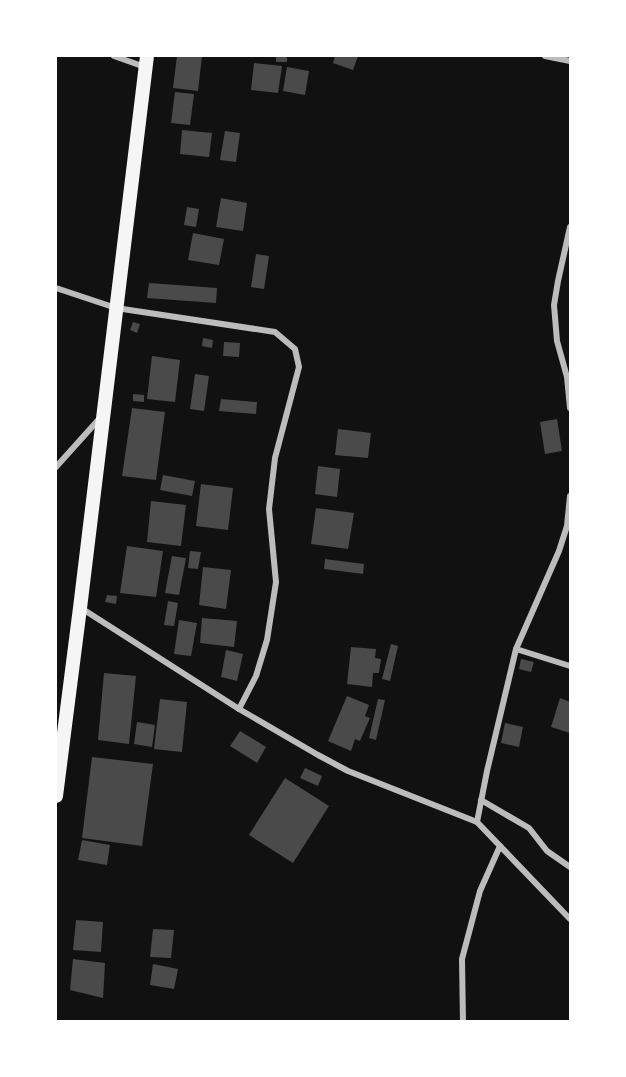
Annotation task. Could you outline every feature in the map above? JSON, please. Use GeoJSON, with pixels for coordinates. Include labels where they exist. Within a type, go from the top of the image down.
{"type":"FeatureCollection","features":[{"type":"Feature","properties":{"kind":"highway"},"geometry":{"type":"LineString","coordinates":[[56,796],[146,61]]}},
{"type":"Feature","properties":{"kind":"street"},"geometry":{"type":"LineString","coordinates":[[114,56],[146,61]]}},
{"type":"Feature","properties":{"kind":"street"},"geometry":{"type":"LineString","coordinates":[[545,56],[570,61]]}},
{"type":"Feature","properties":{"kind":"street"},"geometry":{"type":"LineString","coordinates":[[570,227],[554,305],[556,341],[569,377],[570,408]]}},
{"type":"Feature","properties":{"kind":"street"},"geometry":{"type":"LineString","coordinates":[[56,288],[116,308],[275,332],[295,349],[299,367],[275,458],[269,509],[276,582],[269,629],[256,676],[239,709]]}},
{"type":"Feature","properties":{"kind":"street"},"geometry":{"type":"LineString","coordinates":[[56,467],[103,415]]}},
{"type":"Feature","properties":{"kind":"street"},"geometry":{"type":"LineString","coordinates":[[477,822],[516,649],[559,551],[567,526],[570,496]]}},
{"type":"Feature","properties":{"kind":"street"},"geometry":{"type":"LineString","coordinates":[[80,608],[239,709],[348,771],[477,822],[570,920]]}},
{"type":"Feature","properties":{"kind":"street"},"geometry":{"type":"LineString","coordinates":[[516,649],[570,666]]}},
{"type":"Feature","properties":{"kind":"street"},"geometry":{"type":"LineString","coordinates":[[481,800],[529,828],[547,851],[570,867]]}},
{"type":"Feature","properties":{"kind":"street"},"geometry":{"type":"LineString","coordinates":[[463,1022],[462,959],[480,891],[500,846]]}},
{"type":"Feature","properties":{"kind":"building"},"geometry":{"type":"Polygon","coordinates":[[[177,56],[202,56],[198,91],[173,88],[177,56]]]}},
{"type":"Feature","properties":{"kind":"building"},"geometry":{"type":"Polygon","coordinates":[[[276,56],[287,56],[287,62],[276,62],[276,56]]]}},
{"type":"Feature","properties":{"kind":"building"},"geometry":{"type":"Polygon","coordinates":[[[335,56],[358,56],[353,70],[333,63],[335,56]]]}},
{"type":"Feature","properties":{"kind":"building"},"geometry":{"type":"Polygon","coordinates":[[[254,63],[282,66],[278,93],[251,90],[254,63]]]}},
{"type":"Feature","properties":{"kind":"building"},"geometry":{"type":"Polygon","coordinates":[[[287,67],[309,71],[305,95],[283,91],[287,67]]]}},
{"type":"Feature","properties":{"kind":"building"},"geometry":{"type":"Polygon","coordinates":[[[175,92],[194,94],[190,125],[171,123],[175,92]]]}},
{"type":"Feature","properties":{"kind":"building"},"geometry":{"type":"Polygon","coordinates":[[[182,130],[212,133],[209,157],[180,154],[182,130]]]}},
{"type":"Feature","properties":{"kind":"building"},"geometry":{"type":"Polygon","coordinates":[[[225,131],[240,133],[236,162],[220,160],[225,131]]]}},
{"type":"Feature","properties":{"kind":"building"},"geometry":{"type":"Polygon","coordinates":[[[221,198],[247,203],[243,231],[216,227],[221,198]]]}},
{"type":"Feature","properties":{"kind":"building"},"geometry":{"type":"Polygon","coordinates":[[[187,207],[199,209],[196,227],[184,225],[187,207]]]}},
{"type":"Feature","properties":{"kind":"building"},"geometry":{"type":"Polygon","coordinates":[[[193,233],[224,239],[219,265],[188,260],[193,233]]]}},
{"type":"Feature","properties":{"kind":"building"},"geometry":{"type":"Polygon","coordinates":[[[256,254],[269,256],[264,289],[251,287],[256,254]]]}},
{"type":"Feature","properties":{"kind":"building"},"geometry":{"type":"Polygon","coordinates":[[[149,283],[217,288],[216,303],[147,298],[149,283]]]}},
{"type":"Feature","properties":{"kind":"building"},"geometry":{"type":"Polygon","coordinates":[[[133,322],[140,324],[137,333],[130,330],[133,322]]]}},
{"type":"Feature","properties":{"kind":"building"},"geometry":{"type":"Polygon","coordinates":[[[203,338],[213,340],[212,348],[202,346],[203,338]]]}},
{"type":"Feature","properties":{"kind":"building"},"geometry":{"type":"Polygon","coordinates":[[[224,342],[240,343],[239,357],[223,356],[224,342]]]}},
{"type":"Feature","properties":{"kind":"building"},"geometry":{"type":"Polygon","coordinates":[[[152,356],[180,360],[175,402],[147,399],[152,356]]]}},
{"type":"Feature","properties":{"kind":"building"},"geometry":{"type":"Polygon","coordinates":[[[195,374],[209,376],[204,411],[190,409],[195,374]]]}},
{"type":"Feature","properties":{"kind":"building"},"geometry":{"type":"Polygon","coordinates":[[[133,394],[144,395],[144,402],[133,401],[133,394]]]}},
{"type":"Feature","properties":{"kind":"building"},"geometry":{"type":"Polygon","coordinates":[[[221,399],[257,402],[256,414],[219,411],[221,399]]]}},
{"type":"Feature","properties":{"kind":"building"},"geometry":{"type":"Polygon","coordinates":[[[132,408],[165,412],[156,480],[122,476],[132,408]]]}},
{"type":"Feature","properties":{"kind":"building"},"geometry":{"type":"Polygon","coordinates":[[[557,419],[562,451],[545,454],[540,422],[557,419]]]}},
{"type":"Feature","properties":{"kind":"building"},"geometry":{"type":"Polygon","coordinates":[[[338,429],[371,433],[368,458],[335,455],[338,429]]]}},
{"type":"Feature","properties":{"kind":"building"},"geometry":{"type":"Polygon","coordinates":[[[318,466],[340,469],[337,497],[315,494],[318,466]]]}},
{"type":"Feature","properties":{"kind":"building"},"geometry":{"type":"Polygon","coordinates":[[[163,475],[195,481],[192,496],[160,490],[163,475]]]}},
{"type":"Feature","properties":{"kind":"building"},"geometry":{"type":"Polygon","coordinates":[[[201,484],[233,488],[228,530],[196,526],[201,484]]]}},
{"type":"Feature","properties":{"kind":"building"},"geometry":{"type":"Polygon","coordinates":[[[151,501],[186,505],[181,546],[147,542],[151,501]]]}},
{"type":"Feature","properties":{"kind":"building"},"geometry":{"type":"Polygon","coordinates":[[[316,508],[354,513],[348,549],[311,544],[316,508]]]}},
{"type":"Feature","properties":{"kind":"building"},"geometry":{"type":"Polygon","coordinates":[[[127,546],[163,551],[156,597],[120,593],[127,546]]]}},
{"type":"Feature","properties":{"kind":"building"},"geometry":{"type":"Polygon","coordinates":[[[190,551],[201,552],[198,569],[188,568],[190,551]]]}},
{"type":"Feature","properties":{"kind":"building"},"geometry":{"type":"Polygon","coordinates":[[[172,556],[186,558],[179,595],[165,593],[172,556]]]}},
{"type":"Feature","properties":{"kind":"building"},"geometry":{"type":"Polygon","coordinates":[[[325,559],[364,564],[363,574],[324,569],[325,559]]]}},
{"type":"Feature","properties":{"kind":"building"},"geometry":{"type":"Polygon","coordinates":[[[203,567],[231,570],[226,609],[199,605],[203,567]]]}},
{"type":"Feature","properties":{"kind":"building"},"geometry":{"type":"Polygon","coordinates":[[[107,595],[117,596],[116,604],[105,602],[107,595]]]}},
{"type":"Feature","properties":{"kind":"building"},"geometry":{"type":"Polygon","coordinates":[[[168,601],[178,603],[174,626],[164,625],[168,601]]]}},
{"type":"Feature","properties":{"kind":"building"},"geometry":{"type":"Polygon","coordinates":[[[202,618],[237,621],[234,647],[200,643],[202,618]]]}},
{"type":"Feature","properties":{"kind":"building"},"geometry":{"type":"Polygon","coordinates":[[[179,620],[197,623],[191,656],[174,654],[179,620]]]}},
{"type":"Feature","properties":{"kind":"building"},"geometry":{"type":"Polygon","coordinates":[[[391,644],[398,646],[390,681],[382,679],[391,644]]]}},
{"type":"Feature","properties":{"kind":"building"},"geometry":{"type":"Polygon","coordinates":[[[351,647],[376,649],[375,658],[381,659],[379,673],[373,673],[372,687],[347,684],[351,647]]]}},
{"type":"Feature","properties":{"kind":"building"},"geometry":{"type":"Polygon","coordinates":[[[226,650],[243,654],[237,681],[221,677],[226,650]]]}},
{"type":"Feature","properties":{"kind":"building"},"geometry":{"type":"Polygon","coordinates":[[[521,659],[534,662],[531,672],[519,669],[521,659]]]}},
{"type":"Feature","properties":{"kind":"building"},"geometry":{"type":"Polygon","coordinates":[[[104,673],[136,676],[129,744],[98,740],[104,673]]]}},
{"type":"Feature","properties":{"kind":"building"},"geometry":{"type":"Polygon","coordinates":[[[347,696],[369,705],[365,716],[370,718],[360,741],[355,739],[351,751],[328,741],[347,696]]]}},
{"type":"Feature","properties":{"kind":"building"},"geometry":{"type":"Polygon","coordinates":[[[560,698],[570,702],[570,733],[551,727],[560,698]]]}},
{"type":"Feature","properties":{"kind":"building"},"geometry":{"type":"Polygon","coordinates":[[[160,699],[187,702],[182,752],[154,749],[160,699]]]}},
{"type":"Feature","properties":{"kind":"building"},"geometry":{"type":"Polygon","coordinates":[[[378,699],[385,700],[376,740],[369,738],[378,699]]]}},
{"type":"Feature","properties":{"kind":"building"},"geometry":{"type":"Polygon","coordinates":[[[137,722],[155,725],[152,747],[134,744],[137,722]]]}},
{"type":"Feature","properties":{"kind":"building"},"geometry":{"type":"Polygon","coordinates":[[[505,723],[523,727],[519,747],[501,743],[505,723]]]}},
{"type":"Feature","properties":{"kind":"building"},"geometry":{"type":"Polygon","coordinates":[[[240,731],[266,747],[257,763],[230,746],[240,731]]]}},
{"type":"Feature","properties":{"kind":"building"},"geometry":{"type":"Polygon","coordinates":[[[92,757],[153,764],[142,846],[82,838],[92,757]]]}},
{"type":"Feature","properties":{"kind":"building"},"geometry":{"type":"Polygon","coordinates":[[[305,768],[322,776],[318,786],[300,778],[305,768]]]}},
{"type":"Feature","properties":{"kind":"building"},"geometry":{"type":"Polygon","coordinates":[[[285,778],[329,806],[293,863],[249,835],[285,778]]]}},
{"type":"Feature","properties":{"kind":"building"},"geometry":{"type":"Polygon","coordinates":[[[82,840],[110,845],[107,865],[78,860],[82,840]]]}},
{"type":"Feature","properties":{"kind":"building"},"geometry":{"type":"Polygon","coordinates":[[[76,920],[103,922],[101,952],[73,950],[76,920]]]}},
{"type":"Feature","properties":{"kind":"building"},"geometry":{"type":"Polygon","coordinates":[[[153,929],[174,930],[171,958],[150,957],[153,929]]]}},
{"type":"Feature","properties":{"kind":"building"},"geometry":{"type":"Polygon","coordinates":[[[73,959],[105,963],[103,998],[70,990],[73,959]]]}},
{"type":"Feature","properties":{"kind":"building"},"geometry":{"type":"Polygon","coordinates":[[[153,964],[178,969],[174,989],[150,985],[153,964]]]}}]}
